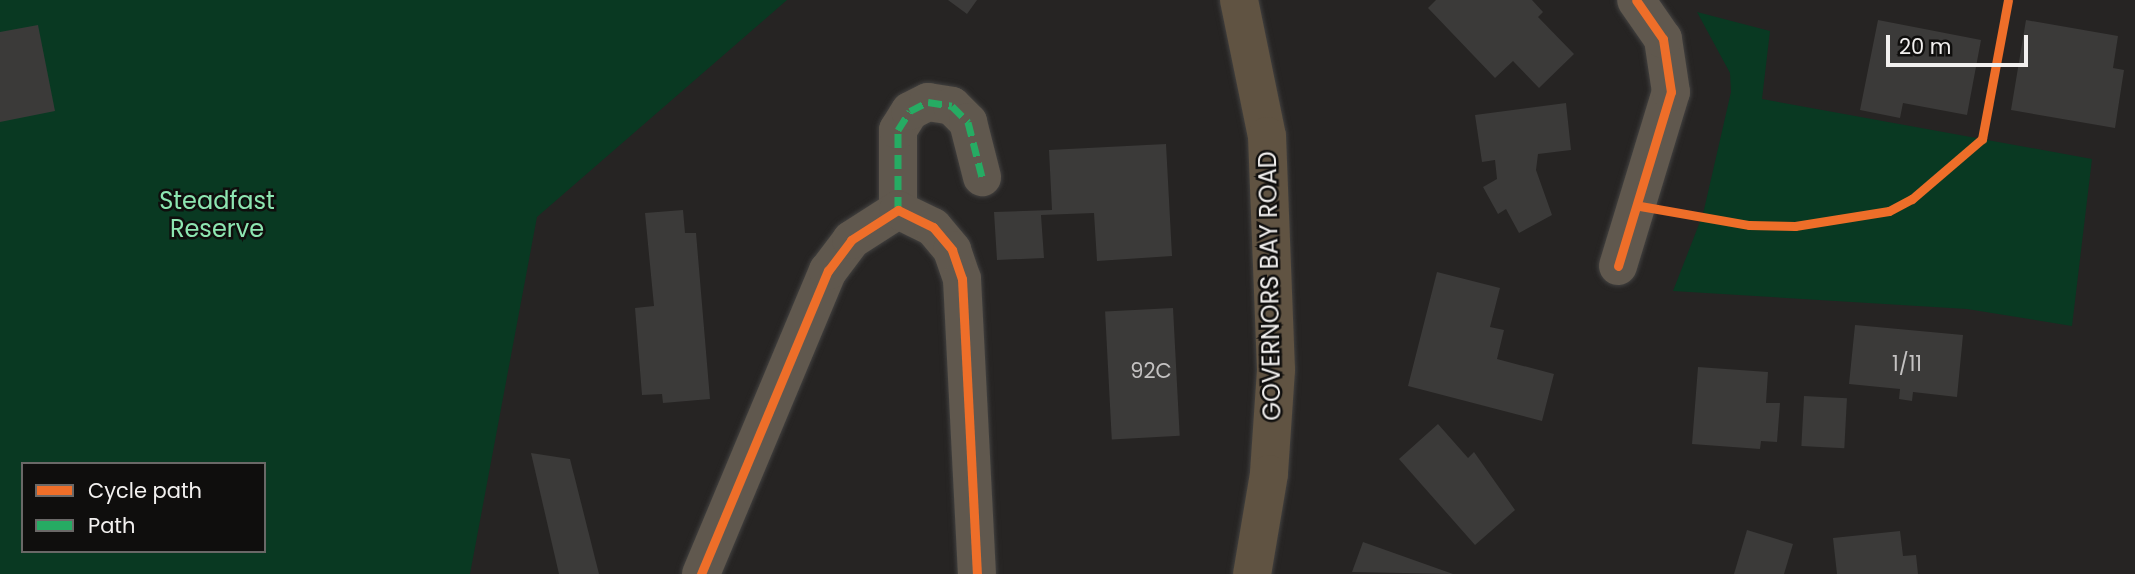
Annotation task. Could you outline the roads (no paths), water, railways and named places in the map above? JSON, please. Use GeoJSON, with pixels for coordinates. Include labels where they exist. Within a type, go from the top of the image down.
{"type":"FeatureCollection","features":[{"type":"Feature","properties":{"kind":"main road","name":"GOVERNORS BAY ROAD"},"geometry":{"type":"LineString","coordinates":[[1239,0],[1267,136],[1276,370],[1268,486],[1252,574]]}},
{"type":"Feature","properties":{"kind":"street"},"geometry":{"type":"LineString","coordinates":[[1618,266],[1671,92],[1663,40],[1636,0]]}},
{"type":"Feature","properties":{"kind":"street"},"geometry":{"type":"LineString","coordinates":[[898,210],[898,130],[910,111],[928,102],[952,106],[968,122],[982,177]]}},
{"type":"Feature","properties":{"kind":"street"},"geometry":{"type":"LineString","coordinates":[[701,574],[828,271],[851,240],[898,210]]}},
{"type":"Feature","properties":{"kind":"street"},"geometry":{"type":"LineString","coordinates":[[898,210],[933,227],[952,250],[962,279],[977,574]]}},
{"type":"Feature","properties":{"kind":"park label","name":"Steadfast Reserve"},"geometry":{"type":"Point","coordinates":[217,215]}}]}
